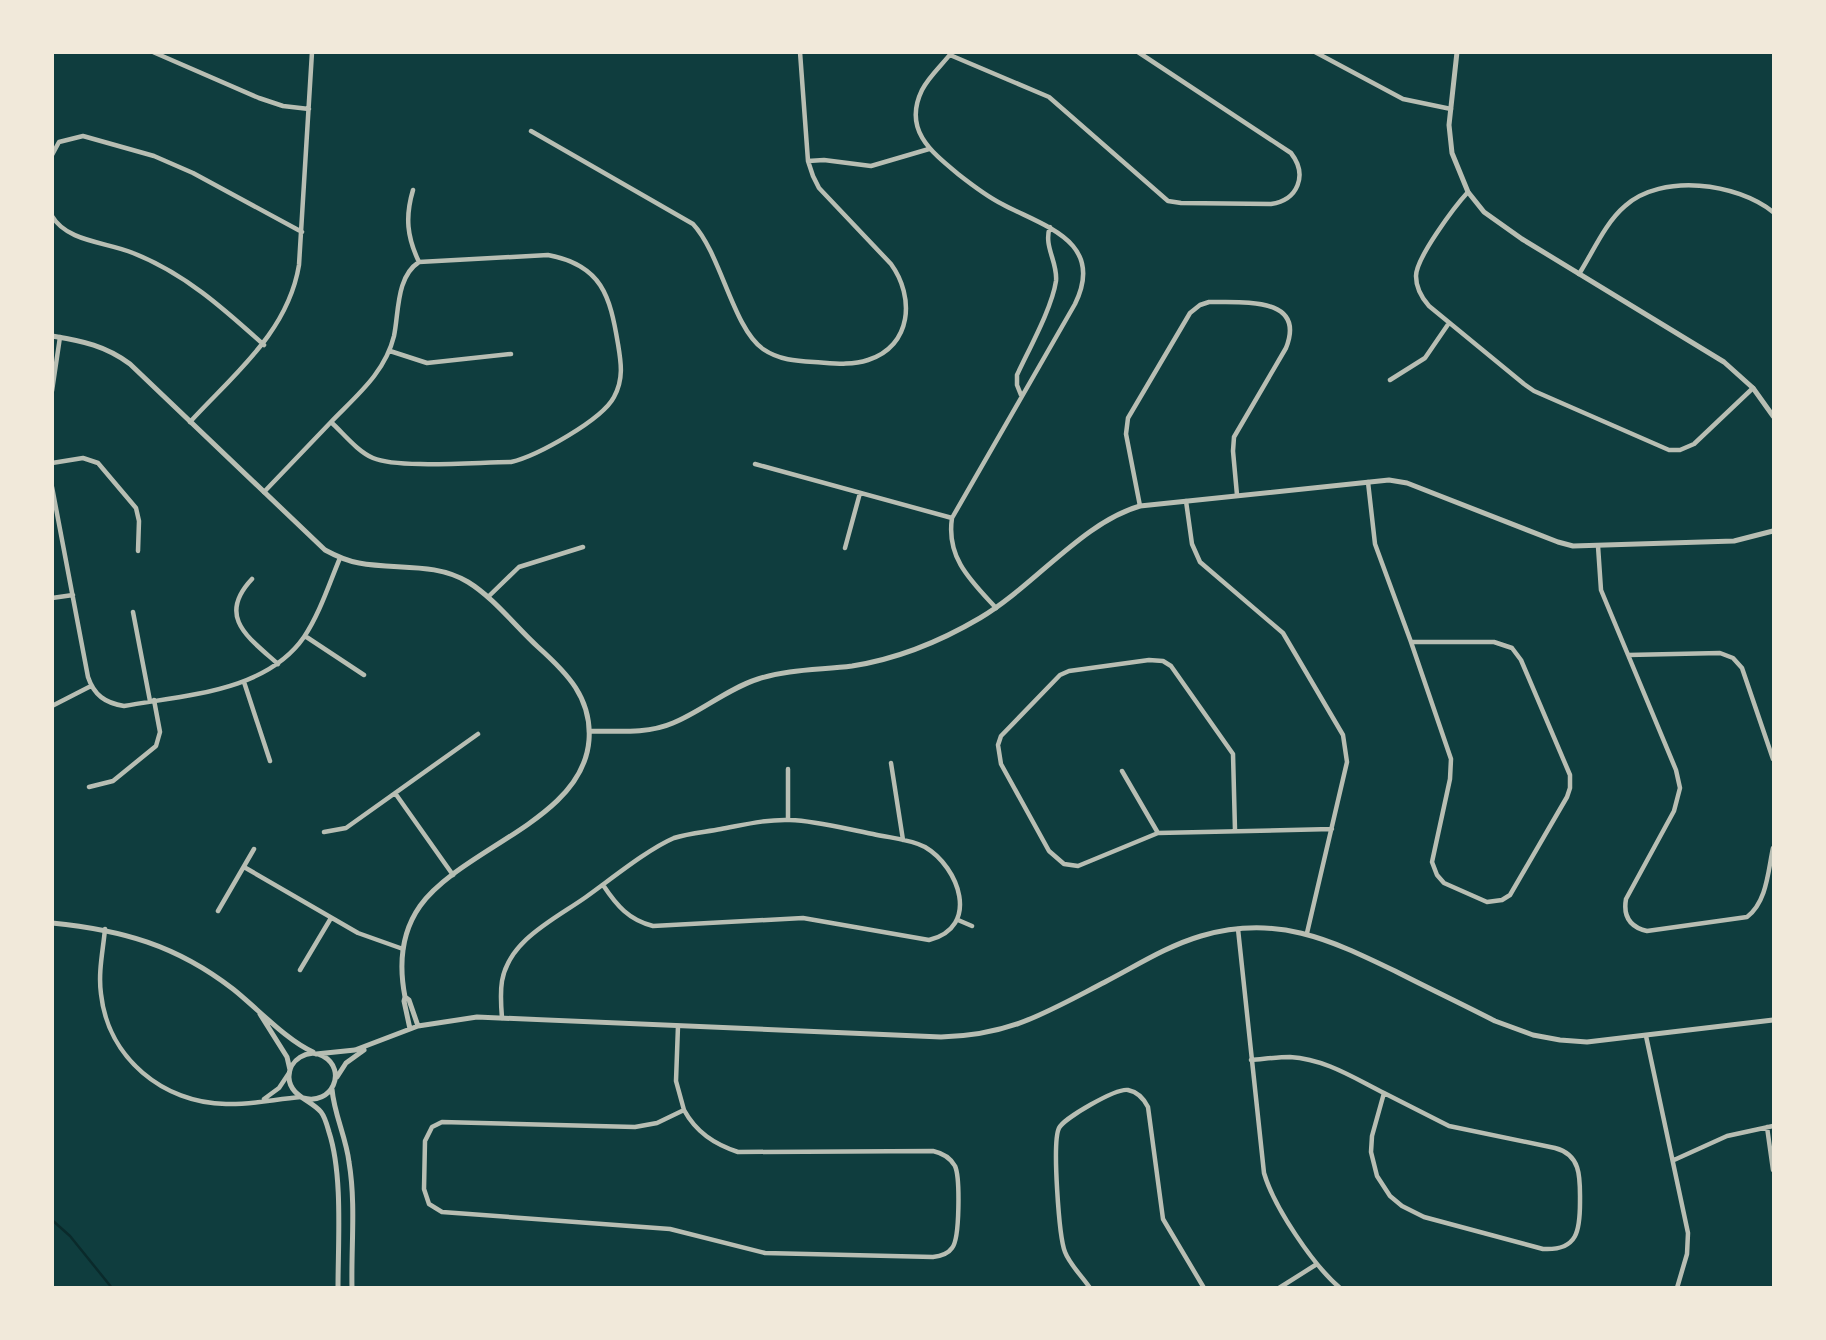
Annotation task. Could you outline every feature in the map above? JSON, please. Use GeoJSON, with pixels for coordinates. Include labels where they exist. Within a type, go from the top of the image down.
{"type":"FeatureCollection","features":[{"type":"Feature","properties":{"kind":"street"},"geometry":{"type":"LineString","coordinates":[[153,52],[259,98],[283,106],[309,109]]}},
{"type":"Feature","properties":{"kind":"street"},"geometry":{"type":"LineString","coordinates":[[190,422],[264,345],[291,297],[299,265],[302,232],[312,52]]}},
{"type":"Feature","properties":{"kind":"street"},"geometry":{"type":"LineString","coordinates":[[531,131],[693,225],[705,242],[749,334],[762,349],[789,361],[845,364],[867,360],[887,350],[900,332],[907,311],[905,289],[891,264],[819,188],[813,176],[808,160],[800,52]]}},
{"type":"Feature","properties":{"kind":"street"},"geometry":{"type":"LineString","coordinates":[[996,608],[955,556],[950,538],[952,518],[1075,304],[1082,284],[1081,263],[1076,250],[1067,239],[1050,227],[987,196],[929,149],[919,131],[917,104],[925,85],[951,54],[1049,97],[1161,196],[1172,202],[1271,204],[1285,201],[1296,190],[1301,176],[1297,161],[1291,153],[1138,52]]}},
{"type":"Feature","properties":{"kind":"street"},"geometry":{"type":"LineString","coordinates":[[1315,52],[1403,99],[1451,109]]}},
{"type":"Feature","properties":{"kind":"street"},"geometry":{"type":"LineString","coordinates":[[1457,52],[1449,134],[1452,153],[1468,192],[1484,212],[1498,224],[1724,362],[1753,388],[1773,416]]}},
{"type":"Feature","properties":{"kind":"street"},"geometry":{"type":"LineString","coordinates":[[52,140],[59,142],[83,136],[154,156],[193,173],[302,232]]}},
{"type":"Feature","properties":{"kind":"street"},"geometry":{"type":"LineString","coordinates":[[52,155],[59,142]]}},
{"type":"Feature","properties":{"kind":"street"},"geometry":{"type":"LineString","coordinates":[[808,160],[871,166],[929,149]]}},
{"type":"Feature","properties":{"kind":"street"},"geometry":{"type":"LineString","coordinates":[[1579,274],[1625,205],[1653,189],[1676,185],[1733,192],[1773,212]]}},
{"type":"Feature","properties":{"kind":"street"},"geometry":{"type":"LineString","coordinates":[[413,190],[407,227],[419,262]]}},
{"type":"Feature","properties":{"kind":"street"},"geometry":{"type":"LineString","coordinates":[[1468,192],[1421,259],[1416,275],[1417,287],[1421,297],[1449,323],[1534,391],[1664,449],[1680,450],[1694,444],[1753,388]]}},
{"type":"Feature","properties":{"kind":"street"},"geometry":{"type":"LineString","coordinates":[[53,219],[71,234],[130,251],[173,272],[212,298],[264,345]]}},
{"type":"Feature","properties":{"kind":"street"},"geometry":{"type":"LineString","coordinates":[[1021,395],[1017,386],[1017,374],[1056,284],[1055,263],[1048,242],[1050,227]]}},
{"type":"Feature","properties":{"kind":"street"},"geometry":{"type":"LineString","coordinates":[[263,493],[331,422],[375,377],[390,351],[404,277],[410,268],[419,262],[548,256],[571,261],[585,269],[602,286],[612,308],[621,367],[615,395],[608,407],[592,420],[528,457],[511,462],[385,462],[361,451],[331,422]]}},
{"type":"Feature","properties":{"kind":"street"},"geometry":{"type":"LineString","coordinates":[[1140,506],[1126,434],[1128,418],[1190,313],[1200,304],[1209,302],[1272,305],[1284,314],[1290,328],[1286,348],[1234,437],[1237,495]]}},
{"type":"Feature","properties":{"kind":"street"},"geometry":{"type":"LineString","coordinates":[[1390,380],[1425,358],[1449,323]]}},
{"type":"Feature","properties":{"kind":"street"},"geometry":{"type":"LineString","coordinates":[[52,336],[90,342],[116,353],[318,545],[340,558],[361,564],[443,571],[467,581],[569,677],[583,701],[589,731],[583,765],[565,794],[453,875],[420,906],[408,931],[401,970],[404,1001],[414,1027]]}},
{"type":"Feature","properties":{"kind":"street"},"geometry":{"type":"LineString","coordinates":[[52,391],[61,337]]}},
{"type":"Feature","properties":{"kind":"street"},"geometry":{"type":"LineString","coordinates":[[390,351],[427,363],[511,354]]}},
{"type":"Feature","properties":{"kind":"street"},"geometry":{"type":"LineString","coordinates":[[52,463],[83,458],[98,463],[136,508],[139,521],[138,551]]}},
{"type":"Feature","properties":{"kind":"street"},"geometry":{"type":"LineString","coordinates":[[755,464],[952,518]]}},
{"type":"Feature","properties":{"kind":"street"},"geometry":{"type":"LineString","coordinates":[[589,731],[659,728],[674,723],[737,687],[758,679],[853,666],[932,643],[996,608],[1104,522],[1140,506],[1389,480],[1407,483],[1573,546],[1734,541],[1773,531]]}},
{"type":"Feature","properties":{"kind":"street"},"geometry":{"type":"LineString","coordinates":[[1368,481],[1375,544],[1451,759],[1450,779],[1433,852],[1433,866],[1444,883],[1487,902],[1502,900],[1517,887],[1567,796],[1570,784],[1568,771],[1521,660],[1512,648],[1494,642],[1411,642]]}},
{"type":"Feature","properties":{"kind":"street"},"geometry":{"type":"LineString","coordinates":[[52,487],[91,687],[98,696],[113,704],[124,706],[244,682],[278,664],[305,635],[340,558]]}},
{"type":"Feature","properties":{"kind":"street"},"geometry":{"type":"LineString","coordinates":[[845,548],[860,493]]}},
{"type":"Feature","properties":{"kind":"street"},"geometry":{"type":"LineString","coordinates":[[1186,501],[1192,544],[1200,562],[1283,633],[1343,735],[1347,762],[1307,933]]}},
{"type":"Feature","properties":{"kind":"street"},"geometry":{"type":"LineString","coordinates":[[1598,546],[1601,590],[1676,770],[1680,788],[1674,811],[1626,900],[1624,907],[1627,919],[1632,925],[1647,931],[1747,917],[1758,907],[1762,897],[1773,848]]}},
{"type":"Feature","properties":{"kind":"street"},"geometry":{"type":"LineString","coordinates":[[487,598],[519,567],[583,547]]}},
{"type":"Feature","properties":{"kind":"street"},"geometry":{"type":"LineString","coordinates":[[252,579],[237,600],[238,622],[247,636],[278,664]]}},
{"type":"Feature","properties":{"kind":"street"},"geometry":{"type":"LineString","coordinates":[[52,598],[73,595]]}},
{"type":"Feature","properties":{"kind":"street"},"geometry":{"type":"LineString","coordinates":[[89,786],[113,781],[156,746],[160,732],[133,612]]}},
{"type":"Feature","properties":{"kind":"street"},"geometry":{"type":"LineString","coordinates":[[305,635],[364,675]]}},
{"type":"Feature","properties":{"kind":"street"},"geometry":{"type":"LineString","coordinates":[[1628,656],[1720,653],[1733,658],[1742,668],[1773,759]]}},
{"type":"Feature","properties":{"kind":"street"},"geometry":{"type":"LineString","coordinates":[[1236,830],[1233,754],[1171,666],[1163,661],[1149,660],[1074,670],[1060,675],[1006,729],[998,745],[1001,764],[1049,851],[1064,864],[1078,866],[1158,833],[1332,829]]}},
{"type":"Feature","properties":{"kind":"street"},"geometry":{"type":"LineString","coordinates":[[244,682],[270,761]]}},
{"type":"Feature","properties":{"kind":"street"},"geometry":{"type":"LineString","coordinates":[[52,706],[91,687]]}},
{"type":"Feature","properties":{"kind":"street"},"geometry":{"type":"LineString","coordinates":[[324,832],[346,828],[478,734]]}},
{"type":"Feature","properties":{"kind":"street"},"geometry":{"type":"LineString","coordinates":[[891,763],[903,840]]}},
{"type":"Feature","properties":{"kind":"street"},"geometry":{"type":"LineString","coordinates":[[788,769],[788,820]]}},
{"type":"Feature","properties":{"kind":"street"},"geometry":{"type":"LineString","coordinates":[[1122,771],[1158,833]]}},
{"type":"Feature","properties":{"kind":"street"},"geometry":{"type":"LineString","coordinates":[[396,793],[453,875]]}},
{"type":"Feature","properties":{"kind":"street"},"geometry":{"type":"LineString","coordinates":[[502,1018],[502,980],[515,951],[532,934],[603,885],[674,839],[788,820],[903,840],[922,845],[942,862],[959,892],[961,909],[958,920],[948,932],[929,940],[803,918],[653,926],[640,923],[623,912],[603,885]]}},
{"type":"Feature","properties":{"kind":"street"},"geometry":{"type":"LineString","coordinates":[[218,911],[254,849]]}},
{"type":"Feature","properties":{"kind":"street"},"geometry":{"type":"LineString","coordinates":[[244,867],[369,938],[403,949]]}},
{"type":"Feature","properties":{"kind":"street"},"geometry":{"type":"LineString","coordinates":[[300,970],[331,918]]}},
{"type":"Feature","properties":{"kind":"street"},"geometry":{"type":"LineString","coordinates":[[958,920],[972,926]]}},
{"type":"Feature","properties":{"kind":"street"},"geometry":{"type":"LineString","coordinates":[[52,923],[104,929],[135,937],[178,955],[232,988],[298,1046],[326,1058],[333,1066],[335,1082]]}},
{"type":"Feature","properties":{"kind":"street"},"geometry":{"type":"LineString","coordinates":[[264,1100],[279,1088],[301,1056],[355,1050],[414,1027],[462,1018],[941,1037],[982,1034],[1034,1019],[1174,946],[1199,937],[1238,929],[1272,928],[1307,933],[1340,944],[1495,1021],[1533,1035],[1560,1041],[1587,1042],[1773,1020]]}},
{"type":"Feature","properties":{"kind":"street"},"geometry":{"type":"LineString","coordinates":[[104,929],[100,979],[106,1020],[125,1055],[158,1086],[195,1101],[238,1104],[302,1097],[317,1099],[331,1089],[346,1063],[369,1046]]}},
{"type":"Feature","properties":{"kind":"street"},"geometry":{"type":"LineString","coordinates":[[1238,929],[1260,1154],[1267,1182],[1280,1208],[1318,1264],[1340,1287]]}},
{"type":"Feature","properties":{"kind":"street"},"geometry":{"type":"LineString","coordinates":[[260,1013],[287,1057],[291,1086],[322,1114],[333,1147],[338,1196],[338,1287]]}},
{"type":"Feature","properties":{"kind":"street"},"geometry":{"type":"LineString","coordinates":[[678,1026],[676,1081],[684,1110],[697,1129],[709,1140],[738,1152],[933,1152],[945,1155],[951,1160],[956,1171],[955,1244],[947,1253],[933,1257],[765,1253],[670,1228],[442,1212],[432,1207],[425,1197],[425,1140],[432,1127],[442,1122],[635,1127],[657,1123],[684,1110]]}},
{"type":"Feature","properties":{"kind":"street"},"geometry":{"type":"LineString","coordinates":[[1646,1036],[1688,1233],[1687,1254],[1677,1287]]}},
{"type":"Feature","properties":{"kind":"street"},"geometry":{"type":"LineString","coordinates":[[1251,1060],[1283,1057],[1313,1060],[1331,1066],[1449,1126],[1555,1148],[1569,1154],[1578,1166],[1580,1176],[1580,1224],[1574,1238],[1563,1247],[1543,1249],[1424,1217],[1402,1206],[1380,1183],[1372,1160],[1372,1136],[1384,1093]]}},
{"type":"Feature","properties":{"kind":"street"},"geometry":{"type":"LineString","coordinates":[[331,1089],[350,1165],[352,1287]]}},
{"type":"Feature","properties":{"kind":"street"},"geometry":{"type":"LineString","coordinates":[[1090,1287],[1068,1257],[1061,1237],[1056,1137],[1064,1121],[1114,1093],[1129,1090],[1139,1095],[1148,1107],[1163,1219],[1203,1287]]}},
{"type":"Feature","properties":{"kind":"street"},"geometry":{"type":"LineString","coordinates":[[1674,1160],[1727,1136],[1770,1127],[1773,1170]]}},
{"type":"Feature","properties":{"kind":"street"},"geometry":{"type":"LineString","coordinates":[[1279,1287],[1318,1264]]}},
{"type":"Feature","properties":{"kind":"waterway"},"geometry":{"type":"LineString","coordinates":[[52,1220],[70,1236],[112,1288]]}}]}
